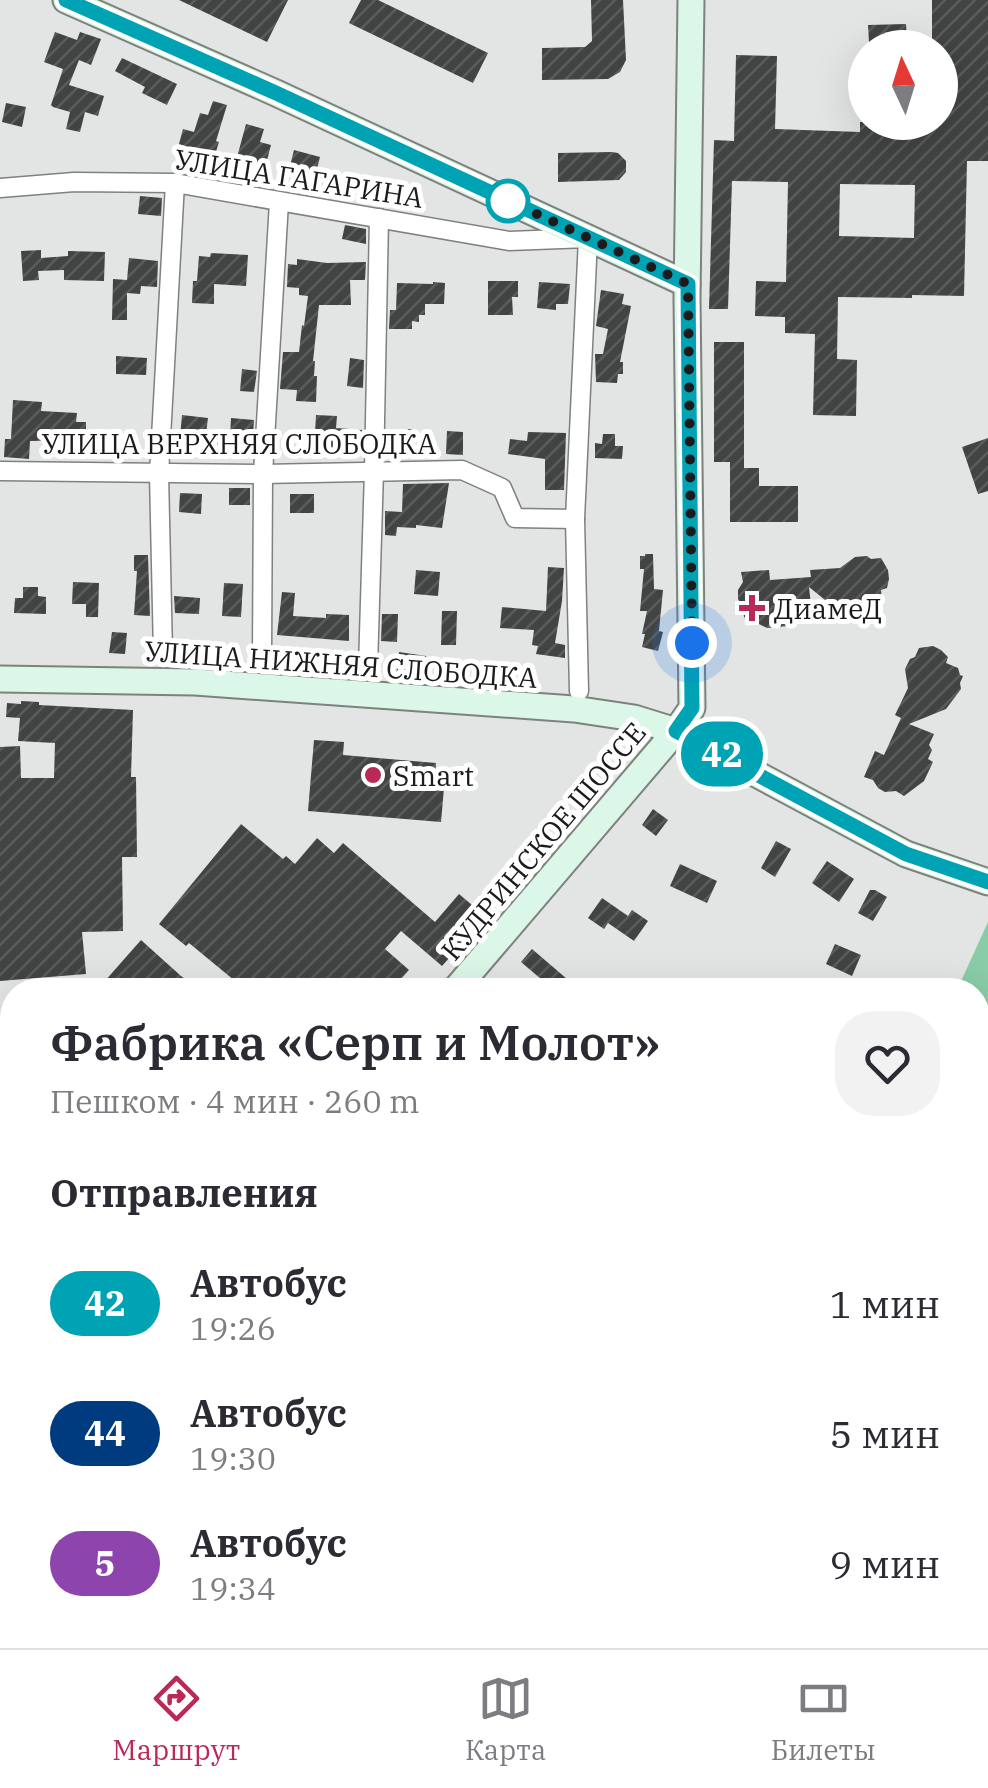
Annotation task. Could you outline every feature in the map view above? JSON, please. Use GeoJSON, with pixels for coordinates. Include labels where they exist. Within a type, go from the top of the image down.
{"type":"FeatureCollection","features":[{"type":"Feature","properties":{"kind":"main road"},"geometry":{"type":"LineString","coordinates":[[66,0],[688,284]]}},
{"type":"Feature","properties":{"kind":"main road"},"geometry":{"type":"LineString","coordinates":[[676,731],[692,708],[690,0]]}},
{"type":"Feature","properties":{"kind":"main road","name":"УЛИЦА НИЖНЯЯ СЛОБОДКА"},"geometry":{"type":"LineString","coordinates":[[0,679],[195,682],[626,716],[676,731],[906,854],[988,882]]}},
{"type":"Feature","properties":{"kind":"main road","name":"КУДРИНСКОЕ ШОССЕ"},"geometry":{"type":"LineString","coordinates":[[465,978],[676,731]]}},
{"type":"Feature","properties":{"kind":"street","name":"УЛИЦА ГАГАРИНА"},"geometry":{"type":"LineString","coordinates":[[0,188],[74,182],[175,184],[509,241],[588,238]]}},
{"type":"Feature","properties":{"kind":"street"},"geometry":{"type":"LineString","coordinates":[[163,654],[158,474],[175,184]]}},
{"type":"Feature","properties":{"kind":"street"},"geometry":{"type":"LineString","coordinates":[[262,657],[263,474],[279,202]]}},
{"type":"Feature","properties":{"kind":"street"},"geometry":{"type":"LineString","coordinates":[[368,667],[378,218]]}},
{"type":"Feature","properties":{"kind":"street"},"geometry":{"type":"LineString","coordinates":[[579,692],[575,520],[588,238]]}},
{"type":"Feature","properties":{"kind":"street","name":"УЛИЦА ВЕРХНЯЯ СЛОБОДКА"},"geometry":{"type":"LineString","coordinates":[[0,471],[263,474],[462,470],[502,488],[515,518],[575,520]]}},
{"type":"Feature","properties":{"kind":"green space"},"geometry":{"type":"Polygon","coordinates":[[[988,922],[988,978],[962,978],[988,922]]]}},
{"type":"Feature","properties":{"kind":"building"},"geometry":{"type":"Polygon","coordinates":[[[179,0],[288,0],[267,42],[179,0]]]}},
{"type":"Feature","properties":{"kind":"building"},"geometry":{"type":"Polygon","coordinates":[[[361,0],[378,0],[488,53],[473,83],[349,23],[361,0]]]}},
{"type":"Feature","properties":{"kind":"building"},"geometry":{"type":"Polygon","coordinates":[[[591,0],[623,0],[626,60],[620,72],[608,79],[542,80],[542,48],[585,47],[592,41],[591,0]]]}},
{"type":"Feature","properties":{"kind":"building"},"geometry":{"type":"Polygon","coordinates":[[[932,0],[988,0],[988,161],[967,161],[964,296],[838,297],[837,359],[857,360],[856,416],[813,415],[815,334],[785,333],[785,317],[755,316],[756,281],[786,282],[788,182],[732,181],[728,309],[709,309],[714,140],[734,141],[736,55],[777,56],[775,129],[848,132],[848,140],[958,140],[958,30],[932,30],[932,0]],[[840,184],[839,236],[914,238],[915,185],[840,184]]]}},
{"type":"Feature","properties":{"kind":"building"},"geometry":{"type":"Polygon","coordinates":[[[906,24],[906,30],[868,30],[868,25],[906,24]]]}},
{"type":"Feature","properties":{"kind":"building"},"geometry":{"type":"Polygon","coordinates":[[[55,32],[77,40],[80,32],[101,39],[91,65],[79,60],[69,85],[104,96],[98,116],[85,112],[80,132],[66,129],[70,112],[51,105],[63,69],[44,62],[55,32]]]}},
{"type":"Feature","properties":{"kind":"building"},"geometry":{"type":"Polygon","coordinates":[[[122,58],[177,84],[167,105],[142,93],[145,87],[115,71],[122,58]]]}},
{"type":"Feature","properties":{"kind":"building"},"geometry":{"type":"Polygon","coordinates":[[[213,101],[227,105],[213,161],[190,154],[192,148],[179,144],[183,129],[194,132],[200,113],[208,115],[213,101]]]}},
{"type":"Feature","properties":{"kind":"building"},"geometry":{"type":"Polygon","coordinates":[[[6,103],[26,107],[22,127],[2,122],[6,103]]]}},
{"type":"Feature","properties":{"kind":"building"},"geometry":{"type":"Polygon","coordinates":[[[246,124],[264,129],[260,142],[271,145],[265,168],[236,161],[246,124]]]}},
{"type":"Feature","properties":{"kind":"building"},"geometry":{"type":"Polygon","coordinates":[[[294,150],[320,157],[315,177],[289,170],[294,150]]]}},
{"type":"Feature","properties":{"kind":"building"},"geometry":{"type":"Polygon","coordinates":[[[612,152],[626,161],[626,172],[619,180],[558,182],[558,153],[612,152]]]}},
{"type":"Feature","properties":{"kind":"building"},"geometry":{"type":"Polygon","coordinates":[[[140,196],[162,198],[161,216],[138,214],[140,196]]]}},
{"type":"Feature","properties":{"kind":"building"},"geometry":{"type":"Polygon","coordinates":[[[345,225],[366,229],[366,244],[342,239],[345,225]]]}},
{"type":"Feature","properties":{"kind":"building"},"geometry":{"type":"Polygon","coordinates":[[[41,250],[41,258],[68,256],[68,251],[105,252],[104,281],[64,280],[64,270],[38,271],[39,280],[23,281],[21,251],[41,250]]]}},
{"type":"Feature","properties":{"kind":"building"},"geometry":{"type":"Polygon","coordinates":[[[211,253],[248,255],[246,286],[214,284],[214,304],[192,303],[199,256],[210,257],[211,253]]]}},
{"type":"Feature","properties":{"kind":"building"},"geometry":{"type":"Polygon","coordinates":[[[129,258],[158,261],[157,287],[141,286],[140,294],[127,293],[127,320],[112,320],[113,279],[127,280],[129,258]]]}},
{"type":"Feature","properties":{"kind":"building"},"geometry":{"type":"Polygon","coordinates":[[[297,259],[366,262],[365,280],[350,280],[351,305],[319,305],[313,361],[316,402],[296,401],[297,390],[280,389],[283,352],[299,352],[308,296],[299,295],[299,288],[287,287],[288,264],[297,265],[297,259]]]}},
{"type":"Feature","properties":{"kind":"building"},"geometry":{"type":"Polygon","coordinates":[[[488,281],[518,281],[518,297],[512,297],[513,315],[488,315],[488,281]]]}},
{"type":"Feature","properties":{"kind":"building"},"geometry":{"type":"Polygon","coordinates":[[[539,282],[570,284],[568,304],[556,304],[556,310],[537,308],[539,282]]]}},
{"type":"Feature","properties":{"kind":"building"},"geometry":{"type":"Polygon","coordinates":[[[397,283],[445,283],[444,304],[425,304],[425,315],[419,315],[419,322],[412,321],[412,329],[389,329],[390,310],[396,310],[397,283]]]}},
{"type":"Feature","properties":{"kind":"building"},"geometry":{"type":"Polygon","coordinates":[[[601,290],[624,294],[622,304],[631,306],[620,362],[623,374],[618,374],[617,383],[596,382],[595,354],[603,354],[608,329],[596,326],[601,290]]]}},
{"type":"Feature","properties":{"kind":"building"},"geometry":{"type":"Polygon","coordinates":[[[714,342],[744,342],[744,468],[759,468],[759,486],[798,486],[798,522],[730,522],[730,462],[714,462],[714,342]]]}},
{"type":"Feature","properties":{"kind":"building"},"geometry":{"type":"Polygon","coordinates":[[[116,356],[147,358],[146,375],[116,374],[116,356]]]}},
{"type":"Feature","properties":{"kind":"building"},"geometry":{"type":"Polygon","coordinates":[[[350,358],[364,360],[363,388],[347,386],[350,358]]]}},
{"type":"Feature","properties":{"kind":"building"},"geometry":{"type":"Polygon","coordinates":[[[242,369],[257,371],[254,392],[240,391],[242,369]]]}},
{"type":"Feature","properties":{"kind":"building"},"geometry":{"type":"Polygon","coordinates":[[[13,400],[42,402],[41,411],[77,413],[76,422],[86,422],[86,440],[30,441],[29,459],[4,457],[5,439],[11,439],[13,400]]]}},
{"type":"Feature","properties":{"kind":"building"},"geometry":{"type":"Polygon","coordinates":[[[182,415],[208,418],[206,434],[230,437],[231,418],[254,420],[252,449],[212,446],[211,452],[179,448],[182,415]]]}},
{"type":"Feature","properties":{"kind":"building"},"geometry":{"type":"Polygon","coordinates":[[[316,415],[337,416],[336,428],[362,430],[361,456],[314,451],[316,415]]]}},
{"type":"Feature","properties":{"kind":"building"},"geometry":{"type":"Polygon","coordinates":[[[398,429],[413,429],[414,454],[399,455],[398,429]]]}},
{"type":"Feature","properties":{"kind":"building"},"geometry":{"type":"Polygon","coordinates":[[[447,431],[463,432],[463,455],[446,454],[447,431]]]}},
{"type":"Feature","properties":{"kind":"building"},"geometry":{"type":"Polygon","coordinates":[[[528,432],[566,433],[564,490],[545,490],[545,459],[508,454],[510,439],[527,441],[528,432]]]}},
{"type":"Feature","properties":{"kind":"building"},"geometry":{"type":"Polygon","coordinates":[[[603,434],[615,434],[615,446],[623,446],[622,459],[595,458],[595,443],[602,444],[603,434]]]}},
{"type":"Feature","properties":{"kind":"building"},"geometry":{"type":"Polygon","coordinates":[[[988,438],[988,491],[978,494],[962,447],[988,438]]]}},
{"type":"Feature","properties":{"kind":"building"},"geometry":{"type":"Polygon","coordinates":[[[449,483],[442,528],[397,527],[396,536],[385,535],[385,511],[402,512],[403,484],[449,483]]]}},
{"type":"Feature","properties":{"kind":"building"},"geometry":{"type":"Polygon","coordinates":[[[229,488],[250,488],[250,505],[229,505],[229,488]]]}},
{"type":"Feature","properties":{"kind":"building"},"geometry":{"type":"Polygon","coordinates":[[[180,493],[202,494],[201,514],[179,512],[180,493]]]}},
{"type":"Feature","properties":{"kind":"building"},"geometry":{"type":"Polygon","coordinates":[[[290,494],[314,494],[314,513],[290,513],[290,494]]]}},
{"type":"Feature","properties":{"kind":"building"},"geometry":{"type":"Polygon","coordinates":[[[653,554],[654,589],[663,590],[659,631],[663,632],[658,651],[642,647],[647,611],[640,611],[644,569],[640,569],[640,556],[653,554]]]}},
{"type":"Feature","properties":{"kind":"building"},"geometry":{"type":"Polygon","coordinates":[[[134,555],[148,555],[150,616],[134,615],[134,555]]]}},
{"type":"Feature","properties":{"kind":"building"},"geometry":{"type":"Polygon","coordinates":[[[855,557],[881,558],[888,570],[887,588],[881,590],[882,602],[877,611],[864,615],[840,612],[809,587],[812,614],[787,620],[788,626],[767,628],[744,617],[738,599],[743,582],[741,572],[769,570],[770,580],[811,577],[810,570],[840,568],[855,557]]]}},
{"type":"Feature","properties":{"kind":"building"},"geometry":{"type":"Polygon","coordinates":[[[548,567],[564,568],[555,643],[565,645],[565,658],[536,654],[538,646],[532,645],[534,630],[500,628],[502,607],[546,611],[548,567]]]}},
{"type":"Feature","properties":{"kind":"building"},"geometry":{"type":"Polygon","coordinates":[[[416,570],[440,572],[438,596],[414,594],[416,570]]]}},
{"type":"Feature","properties":{"kind":"building"},"geometry":{"type":"Polygon","coordinates":[[[73,582],[99,583],[98,617],[86,617],[86,604],[72,604],[73,582]]]}},
{"type":"Feature","properties":{"kind":"building"},"geometry":{"type":"Polygon","coordinates":[[[224,583],[243,584],[241,617],[222,616],[224,583]]]}},
{"type":"Feature","properties":{"kind":"building"},"geometry":{"type":"Polygon","coordinates":[[[23,587],[38,587],[38,596],[46,597],[46,614],[14,613],[15,598],[23,598],[23,587]]]}},
{"type":"Feature","properties":{"kind":"building"},"geometry":{"type":"Polygon","coordinates":[[[282,592],[295,593],[293,616],[349,615],[349,641],[277,635],[282,592]]]}},
{"type":"Feature","properties":{"kind":"building"},"geometry":{"type":"Polygon","coordinates":[[[174,596],[200,598],[199,614],[175,613],[174,596]]]}},
{"type":"Feature","properties":{"kind":"building"},"geometry":{"type":"Polygon","coordinates":[[[442,611],[457,611],[456,645],[441,645],[442,611]]]}},
{"type":"Feature","properties":{"kind":"building"},"geometry":{"type":"Polygon","coordinates":[[[382,614],[398,614],[397,642],[381,641],[382,614]]]}},
{"type":"Feature","properties":{"kind":"building"},"geometry":{"type":"Polygon","coordinates":[[[112,632],[127,633],[125,654],[109,653],[112,632]]]}},
{"type":"Feature","properties":{"kind":"building"},"geometry":{"type":"Polygon","coordinates":[[[933,646],[948,657],[946,663],[958,668],[963,676],[961,689],[946,709],[909,724],[934,734],[928,759],[933,762],[924,781],[904,796],[896,791],[885,792],[864,777],[875,751],[884,755],[901,718],[895,715],[908,688],[905,669],[910,659],[919,648],[933,646]]]}},
{"type":"Feature","properties":{"kind":"building"},"geometry":{"type":"Polygon","coordinates":[[[399,652],[426,656],[424,680],[396,677],[399,652]]]}},
{"type":"Feature","properties":{"kind":"building"},"geometry":{"type":"Polygon","coordinates":[[[7,703],[133,710],[131,777],[136,777],[137,857],[122,857],[123,931],[82,932],[86,974],[0,978],[0,747],[20,746],[21,778],[54,778],[55,743],[18,741],[20,718],[6,717],[7,703]]]}},
{"type":"Feature","properties":{"kind":"building","name":"Smart"},"geometry":{"type":"Polygon","coordinates":[[[314,740],[344,742],[343,755],[436,763],[434,787],[444,788],[441,822],[308,811],[314,740]]]}},
{"type":"Feature","properties":{"kind":"building"},"geometry":{"type":"Polygon","coordinates":[[[653,809],[668,820],[656,836],[642,825],[653,809]]]}},
{"type":"Feature","properties":{"kind":"building"},"geometry":{"type":"Polygon","coordinates":[[[241,824],[283,859],[286,856],[295,864],[317,838],[334,853],[343,843],[435,922],[459,894],[472,905],[481,894],[495,907],[442,966],[401,931],[385,949],[409,970],[402,978],[231,978],[159,924],[241,824]]]}},
{"type":"Feature","properties":{"kind":"building"},"geometry":{"type":"Polygon","coordinates":[[[776,841],[791,849],[775,877],[761,868],[776,841]]]}},
{"type":"Feature","properties":{"kind":"building"},"geometry":{"type":"Polygon","coordinates":[[[827,861],[854,879],[839,902],[812,883],[827,861]]]}},
{"type":"Feature","properties":{"kind":"building"},"geometry":{"type":"Polygon","coordinates":[[[680,864],[717,881],[707,903],[670,886],[680,864]]]}},
{"type":"Feature","properties":{"kind":"building"},"geometry":{"type":"Polygon","coordinates":[[[870,890],[887,897],[873,921],[858,913],[870,890]]]}},
{"type":"Feature","properties":{"kind":"building"},"geometry":{"type":"Polygon","coordinates":[[[602,898],[628,916],[632,910],[648,921],[634,941],[608,923],[604,929],[588,918],[602,898]]]}},
{"type":"Feature","properties":{"kind":"building"},"geometry":{"type":"Polygon","coordinates":[[[141,940],[184,978],[108,978],[141,940]]]}},
{"type":"Feature","properties":{"kind":"building"},"geometry":{"type":"Polygon","coordinates":[[[835,944],[861,955],[852,976],[826,964],[835,944]]]}},
{"type":"Feature","properties":{"kind":"building"},"geometry":{"type":"Polygon","coordinates":[[[532,949],[566,978],[540,978],[521,962],[532,949]]]}},
{"type":"Feature","properties":{"kind":"bus line","name":"42"},"geometry":{"type":"LineString","coordinates":[[66,0],[688,284],[692,708],[676,731],[906,854],[988,882]]}},
{"type":"Feature","properties":{"kind":"place","name":"ДиамеД"},"geometry":{"type":"Point","coordinates":[752,608]}},
{"type":"Feature","properties":{"kind":"place","name":"Smart"},"geometry":{"type":"Point","coordinates":[373,775]}},
{"type":"Feature","properties":{"kind":"route"},"geometry":{"type":"LineString","coordinates":[[508,201],[498,196],[688,284],[692,643]]}}]}
